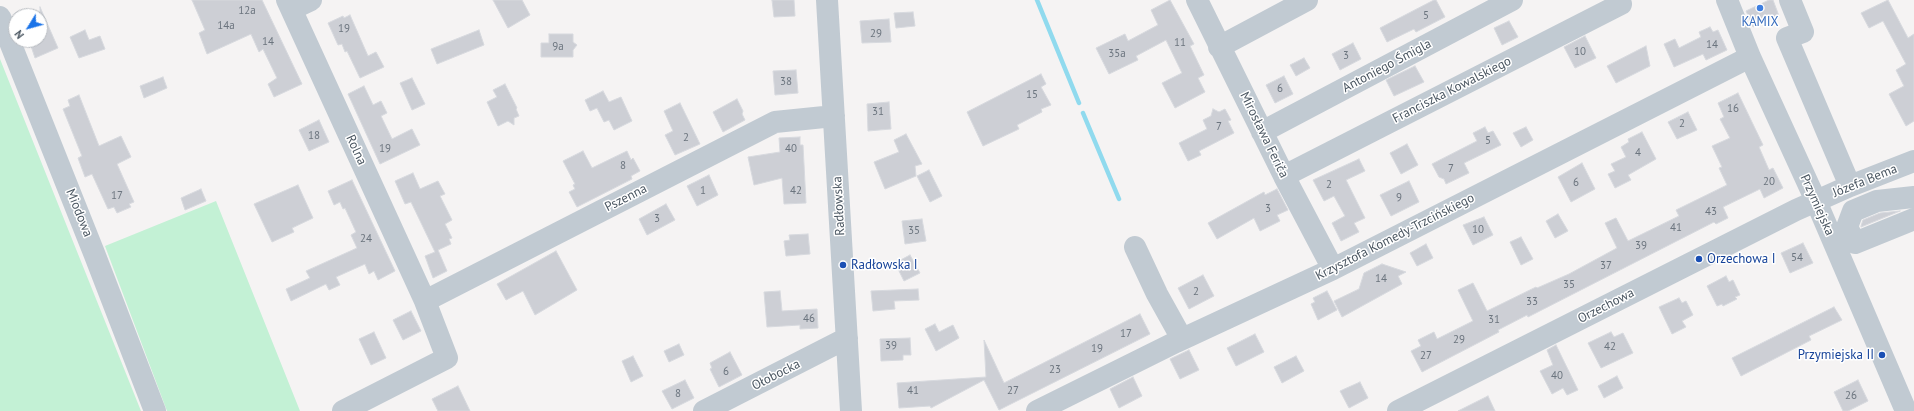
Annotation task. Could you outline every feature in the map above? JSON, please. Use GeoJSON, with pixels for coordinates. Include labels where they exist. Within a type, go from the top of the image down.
{"type":"FeatureCollection","features":[{"type":"Feature","properties":{"kind":"street"},"geometry":{"type":"LineString","coordinates":[[290,5],[312,0]]}},
{"type":"Feature","properties":{"kind":"street","name":"Mirosława Feriča"},"geometry":{"type":"LineString","coordinates":[[1197,0],[1284,176],[1333,269]]}},
{"type":"Feature","properties":{"kind":"street"},"geometry":{"type":"LineString","coordinates":[[1219,47],[1307,0]]}},
{"type":"Feature","properties":{"kind":"street","name":"Antoniego Śmigla"},"geometry":{"type":"LineString","coordinates":[[1262,132],[1512,0]]}},
{"type":"Feature","properties":{"kind":"street","name":"Przymiejska"},"geometry":{"type":"LineString","coordinates":[[1727,0],[1750,57],[1816,201],[1906,411]]}},
{"type":"Feature","properties":{"kind":"street"},"geometry":{"type":"LineString","coordinates":[[1790,0],[1803,32],[1787,38],[1859,182],[1877,201]]}},
{"type":"Feature","properties":{"kind":"street","name":"Radłowska"},"geometry":{"type":"LineString","coordinates":[[831,1],[834,116],[851,411]]}},
{"type":"Feature","properties":{"kind":"street","name":"Franciszka Kowalskiego"},"geometry":{"type":"LineString","coordinates":[[1284,176],[1621,4]]}},
{"type":"Feature","properties":{"kind":"street","name":"Rolna"},"geometry":{"type":"LineString","coordinates":[[290,5],[424,301],[447,358],[343,411]]}},
{"type":"Feature","properties":{"kind":"street","name":"Miodowa"},"geometry":{"type":"LineString","coordinates":[[0,17],[91,245],[155,411]]}},
{"type":"Feature","properties":{"kind":"street","name":"Krzysztofa Komedy-Trzcińskiego"},"geometry":{"type":"LineString","coordinates":[[1037,411],[1182,339],[1333,269],[1750,57]]}},
{"type":"Feature","properties":{"kind":"street","name":"Pszenna"},"geometry":{"type":"LineString","coordinates":[[424,301],[775,122],[834,116]]}},
{"type":"Feature","properties":{"kind":"street","name":"Józefa Bema"},"geometry":{"type":"LineString","coordinates":[[1816,201],[1859,182],[1914,161]]}},
{"type":"Feature","properties":{"kind":"street"},"geometry":{"type":"LineString","coordinates":[[1914,197],[1877,201],[1853,211],[1848,227],[1855,242],[1914,219]]}},
{"type":"Feature","properties":{"kind":"street","name":"Orzechowa"},"geometry":{"type":"LineString","coordinates":[[1398,411],[1816,201]]}},
{"type":"Feature","properties":{"kind":"street"},"geometry":{"type":"LineString","coordinates":[[1135,247],[1157,294],[1182,339]]}},
{"type":"Feature","properties":{"kind":"street","name":"Ołobocka"},"geometry":{"type":"LineString","coordinates":[[704,411],[847,338]]}},
{"type":"Feature","properties":{"kind":"green space"},"geometry":{"type":"Polygon","coordinates":[[[0,59],[80,259],[141,411],[0,411],[0,59]]]}},
{"type":"Feature","properties":{"kind":"green space"},"geometry":{"type":"Polygon","coordinates":[[[216,201],[300,411],[167,411],[105,246],[216,201]]]}},
{"type":"Feature","properties":{"kind":"building"},"geometry":{"type":"Polygon","coordinates":[[[192,0],[262,0],[302,84],[274,97],[268,84],[277,78],[263,49],[259,52],[251,34],[207,54],[199,33],[205,30],[192,0]]]}},
{"type":"Feature","properties":{"kind":"building"},"geometry":{"type":"Polygon","coordinates":[[[493,0],[522,0],[530,15],[508,28],[493,0]]]}},
{"type":"Feature","properties":{"kind":"building"},"geometry":{"type":"Polygon","coordinates":[[[772,0],[794,0],[795,16],[774,17],[772,0]]]}},
{"type":"Feature","properties":{"kind":"building"},"geometry":{"type":"Polygon","coordinates":[[[1170,0],[1194,44],[1190,46],[1204,75],[1198,78],[1205,92],[1175,108],[1162,83],[1182,73],[1166,40],[1136,56],[1138,60],[1109,74],[1096,48],[1125,34],[1128,41],[1158,25],[1151,10],[1170,0]]]}},
{"type":"Feature","properties":{"kind":"building"},"geometry":{"type":"Polygon","coordinates":[[[1436,0],[1445,17],[1416,32],[1414,29],[1387,42],[1380,28],[1436,0]]]}},
{"type":"Feature","properties":{"kind":"building","name":"KAMIX"},"geometry":{"type":"Polygon","coordinates":[[[1769,0],[1773,0],[1779,16],[1753,27],[1746,11],[1769,0]]]}},
{"type":"Feature","properties":{"kind":"building"},"geometry":{"type":"Polygon","coordinates":[[[1888,0],[1908,38],[1914,34],[1914,121],[1906,126],[1889,94],[1904,86],[1896,70],[1906,64],[1883,21],[1869,28],[1861,13],[1888,0]]]}},
{"type":"Feature","properties":{"kind":"building"},"geometry":{"type":"Polygon","coordinates":[[[913,12],[915,26],[896,28],[894,13],[913,12]]]}},
{"type":"Feature","properties":{"kind":"building"},"geometry":{"type":"Polygon","coordinates":[[[350,15],[368,56],[376,52],[384,67],[360,78],[347,51],[345,52],[342,44],[338,45],[328,23],[343,16],[344,18],[350,15]]]}},
{"type":"Feature","properties":{"kind":"building"},"geometry":{"type":"Polygon","coordinates":[[[889,19],[891,42],[862,43],[860,21],[889,19]]]}},
{"type":"Feature","properties":{"kind":"building"},"geometry":{"type":"Polygon","coordinates":[[[1509,21],[1518,37],[1502,45],[1494,28],[1509,21]]]}},
{"type":"Feature","properties":{"kind":"building"},"geometry":{"type":"Polygon","coordinates":[[[48,25],[58,48],[35,58],[32,48],[48,48],[48,25]]]}},
{"type":"Feature","properties":{"kind":"building"},"geometry":{"type":"Polygon","coordinates":[[[1710,27],[1713,32],[1718,30],[1727,50],[1706,60],[1703,54],[1674,67],[1664,44],[1675,39],[1679,48],[1701,37],[1699,32],[1710,27]]]}},
{"type":"Feature","properties":{"kind":"building"},"geometry":{"type":"Polygon","coordinates":[[[85,30],[89,40],[100,36],[105,49],[79,58],[70,37],[85,30]]]}},
{"type":"Feature","properties":{"kind":"building"},"geometry":{"type":"Polygon","coordinates":[[[479,30],[484,45],[437,64],[431,49],[479,30]]]}},
{"type":"Feature","properties":{"kind":"building"},"geometry":{"type":"Polygon","coordinates":[[[549,34],[573,34],[573,42],[577,45],[573,50],[573,57],[541,57],[541,43],[549,43],[549,34]]]}},
{"type":"Feature","properties":{"kind":"building"},"geometry":{"type":"Polygon","coordinates":[[[1585,36],[1596,58],[1575,68],[1564,47],[1585,36]]]}},
{"type":"Feature","properties":{"kind":"building"},"geometry":{"type":"Polygon","coordinates":[[[1353,43],[1361,59],[1340,70],[1332,54],[1353,43]]]}},
{"type":"Feature","properties":{"kind":"building"},"geometry":{"type":"Polygon","coordinates":[[[1646,46],[1650,66],[1616,83],[1607,66],[1646,46]]]}},
{"type":"Feature","properties":{"kind":"building"},"geometry":{"type":"Polygon","coordinates":[[[1304,58],[1310,68],[1296,76],[1290,65],[1304,58]]]}},
{"type":"Feature","properties":{"kind":"building"},"geometry":{"type":"Polygon","coordinates":[[[1415,66],[1424,82],[1394,96],[1386,80],[1415,66]]]}},
{"type":"Feature","properties":{"kind":"building"},"geometry":{"type":"Polygon","coordinates":[[[796,70],[798,93],[775,95],[773,71],[796,70]]]}},
{"type":"Feature","properties":{"kind":"building"},"geometry":{"type":"Polygon","coordinates":[[[1041,74],[1046,84],[1041,87],[1051,105],[1041,109],[1042,112],[1017,125],[1019,129],[983,146],[967,112],[1041,74]]]}},
{"type":"Feature","properties":{"kind":"building"},"geometry":{"type":"Polygon","coordinates":[[[1284,76],[1293,94],[1275,103],[1266,85],[1284,76]]]}},
{"type":"Feature","properties":{"kind":"building"},"geometry":{"type":"Polygon","coordinates":[[[163,77],[167,88],[144,98],[140,86],[163,77]]]}},
{"type":"Feature","properties":{"kind":"building"},"geometry":{"type":"Polygon","coordinates":[[[412,78],[425,104],[412,110],[400,83],[412,78]]]}},
{"type":"Feature","properties":{"kind":"building"},"geometry":{"type":"Polygon","coordinates":[[[505,84],[517,108],[516,109],[519,116],[514,118],[514,125],[508,121],[498,126],[487,102],[497,97],[493,90],[505,84]]]}},
{"type":"Feature","properties":{"kind":"building"},"geometry":{"type":"Polygon","coordinates":[[[364,86],[373,105],[381,101],[387,113],[381,116],[392,139],[412,129],[420,145],[380,164],[348,94],[364,86]]]}},
{"type":"Feature","properties":{"kind":"building"},"geometry":{"type":"Polygon","coordinates":[[[603,91],[609,102],[621,97],[632,121],[614,130],[609,120],[604,122],[597,108],[590,111],[585,100],[603,91]]]}},
{"type":"Feature","properties":{"kind":"building"},"geometry":{"type":"Polygon","coordinates":[[[1738,93],[1763,145],[1759,147],[1769,170],[1773,168],[1783,188],[1764,198],[1760,189],[1723,207],[1728,218],[1716,224],[1714,222],[1528,317],[1527,315],[1498,330],[1499,332],[1422,372],[1411,351],[1421,346],[1418,340],[1434,332],[1437,339],[1473,321],[1458,290],[1473,283],[1487,311],[1536,287],[1537,288],[1569,274],[1617,248],[1605,223],[1616,218],[1628,241],[1679,216],[1676,210],[1727,185],[1719,168],[1722,167],[1712,146],[1730,138],[1720,119],[1724,117],[1718,103],[1738,93]]]}},
{"type":"Feature","properties":{"kind":"building"},"geometry":{"type":"Polygon","coordinates":[[[79,95],[99,146],[121,136],[131,157],[117,164],[134,202],[129,204],[131,207],[117,213],[114,207],[108,209],[92,174],[85,177],[78,158],[82,156],[63,109],[70,106],[68,100],[79,95]]]}},
{"type":"Feature","properties":{"kind":"building"},"geometry":{"type":"Polygon","coordinates":[[[737,99],[743,111],[742,114],[745,120],[723,132],[713,112],[737,99]]]}},
{"type":"Feature","properties":{"kind":"building"},"geometry":{"type":"Polygon","coordinates":[[[889,102],[891,129],[868,131],[867,104],[889,102]]]}},
{"type":"Feature","properties":{"kind":"building"},"geometry":{"type":"Polygon","coordinates":[[[680,103],[700,144],[675,155],[665,135],[673,131],[664,111],[680,103]]]}},
{"type":"Feature","properties":{"kind":"building"},"geometry":{"type":"Polygon","coordinates":[[[1213,109],[1219,112],[1225,109],[1231,120],[1228,121],[1234,133],[1199,151],[1201,155],[1188,161],[1179,143],[1207,129],[1203,120],[1211,116],[1213,109]]]}},
{"type":"Feature","properties":{"kind":"building"},"geometry":{"type":"Polygon","coordinates":[[[1688,112],[1697,130],[1677,139],[1668,122],[1688,112]]]}},
{"type":"Feature","properties":{"kind":"building"},"geometry":{"type":"Polygon","coordinates":[[[319,120],[329,142],[309,151],[299,130],[319,120]]]}},
{"type":"Feature","properties":{"kind":"building"},"geometry":{"type":"Polygon","coordinates":[[[1485,127],[1488,133],[1493,131],[1501,145],[1464,163],[1469,173],[1446,184],[1444,179],[1439,177],[1432,164],[1477,141],[1473,133],[1485,127]]]}},
{"type":"Feature","properties":{"kind":"building"},"geometry":{"type":"Polygon","coordinates":[[[1526,127],[1533,140],[1521,147],[1513,133],[1526,127]]]}},
{"type":"Feature","properties":{"kind":"building"},"geometry":{"type":"Polygon","coordinates":[[[1642,132],[1656,159],[1628,175],[1631,180],[1615,188],[1608,174],[1615,171],[1611,164],[1626,157],[1621,147],[1629,142],[1628,139],[1642,132]]]}},
{"type":"Feature","properties":{"kind":"building"},"geometry":{"type":"Polygon","coordinates":[[[906,134],[922,164],[915,166],[916,176],[885,189],[874,162],[899,152],[894,140],[906,134]]]}},
{"type":"Feature","properties":{"kind":"building"},"geometry":{"type":"Polygon","coordinates":[[[800,137],[800,145],[803,145],[806,203],[784,204],[782,178],[754,185],[748,157],[780,152],[779,138],[800,137]]]}},
{"type":"Feature","properties":{"kind":"building"},"geometry":{"type":"Polygon","coordinates":[[[1407,144],[1418,165],[1401,174],[1390,153],[1407,144]]]}},
{"type":"Feature","properties":{"kind":"building"},"geometry":{"type":"Polygon","coordinates":[[[583,151],[592,168],[627,151],[631,160],[633,158],[640,171],[631,176],[632,179],[577,207],[569,192],[575,189],[573,185],[575,184],[563,161],[583,151]]]}},
{"type":"Feature","properties":{"kind":"building"},"geometry":{"type":"Polygon","coordinates":[[[1359,159],[1365,171],[1346,180],[1365,218],[1354,223],[1359,232],[1341,241],[1332,223],[1345,216],[1334,196],[1324,201],[1313,180],[1359,159]]]}},
{"type":"Feature","properties":{"kind":"building"},"geometry":{"type":"Polygon","coordinates":[[[1582,163],[1595,189],[1571,202],[1558,177],[1582,163]]]}},
{"type":"Feature","properties":{"kind":"building"},"geometry":{"type":"Polygon","coordinates":[[[929,170],[942,196],[930,202],[917,176],[929,170]]]}},
{"type":"Feature","properties":{"kind":"building"},"geometry":{"type":"Polygon","coordinates":[[[413,173],[420,189],[438,181],[445,194],[440,196],[452,220],[445,224],[452,238],[449,239],[451,244],[438,250],[447,271],[433,278],[425,256],[435,252],[411,202],[405,204],[395,181],[413,173]]]}},
{"type":"Feature","properties":{"kind":"building"},"geometry":{"type":"Polygon","coordinates":[[[709,175],[718,195],[697,206],[687,186],[709,175]]]}},
{"type":"Feature","properties":{"kind":"building"},"geometry":{"type":"Polygon","coordinates":[[[352,180],[395,271],[378,280],[374,271],[369,274],[365,264],[336,277],[340,285],[329,290],[326,284],[291,301],[286,289],[310,278],[306,271],[357,248],[351,235],[356,232],[345,208],[343,209],[340,202],[334,205],[328,191],[352,180]]]}},
{"type":"Feature","properties":{"kind":"building"},"geometry":{"type":"Polygon","coordinates":[[[1409,181],[1419,202],[1391,216],[1380,195],[1409,181]]]}},
{"type":"Feature","properties":{"kind":"building"},"geometry":{"type":"Polygon","coordinates":[[[298,185],[313,218],[292,228],[294,232],[272,242],[254,204],[298,185]]]}},
{"type":"Feature","properties":{"kind":"building"},"geometry":{"type":"Polygon","coordinates":[[[201,189],[206,201],[185,210],[181,198],[201,189]]]}},
{"type":"Feature","properties":{"kind":"building"},"geometry":{"type":"Polygon","coordinates":[[[1277,189],[1288,210],[1277,215],[1280,221],[1260,231],[1254,218],[1217,239],[1208,223],[1264,192],[1265,195],[1277,189]]]}},
{"type":"Feature","properties":{"kind":"building"},"geometry":{"type":"Polygon","coordinates":[[[666,204],[675,220],[647,235],[639,219],[666,204]]]}},
{"type":"Feature","properties":{"kind":"building"},"geometry":{"type":"Polygon","coordinates":[[[1900,211],[1861,227],[1863,220],[1880,213],[1900,211]]]}},
{"type":"Feature","properties":{"kind":"building"},"geometry":{"type":"Polygon","coordinates":[[[1558,214],[1568,231],[1555,238],[1546,221],[1558,214]]]}},
{"type":"Feature","properties":{"kind":"building"},"geometry":{"type":"Polygon","coordinates":[[[1484,217],[1493,235],[1473,245],[1463,225],[1484,217]]]}},
{"type":"Feature","properties":{"kind":"building"},"geometry":{"type":"Polygon","coordinates":[[[922,219],[926,241],[905,244],[902,221],[922,219]]]}},
{"type":"Feature","properties":{"kind":"building"},"geometry":{"type":"Polygon","coordinates":[[[808,234],[810,254],[786,256],[784,241],[790,240],[789,235],[808,234]]]}},
{"type":"Feature","properties":{"kind":"building"},"geometry":{"type":"Polygon","coordinates":[[[1521,237],[1533,259],[1521,265],[1510,242],[1521,237]]]}},
{"type":"Feature","properties":{"kind":"building"},"geometry":{"type":"Polygon","coordinates":[[[1803,243],[1813,263],[1790,273],[1781,253],[1803,243]]]}},
{"type":"Feature","properties":{"kind":"building"},"geometry":{"type":"Polygon","coordinates":[[[1426,244],[1433,258],[1417,266],[1410,253],[1426,244]]]}},
{"type":"Feature","properties":{"kind":"building"},"geometry":{"type":"Polygon","coordinates":[[[556,251],[577,290],[535,315],[523,291],[506,300],[497,284],[556,251]]]}},
{"type":"Feature","properties":{"kind":"building"},"geometry":{"type":"Polygon","coordinates":[[[910,255],[920,273],[904,281],[895,263],[910,255]]]}},
{"type":"Feature","properties":{"kind":"building"},"geometry":{"type":"Polygon","coordinates":[[[1382,264],[1406,272],[1398,276],[1402,284],[1342,317],[1334,301],[1359,289],[1364,273],[1382,264]]]}},
{"type":"Feature","properties":{"kind":"building"},"geometry":{"type":"Polygon","coordinates":[[[1203,275],[1214,296],[1189,309],[1178,288],[1203,275]]]}},
{"type":"Feature","properties":{"kind":"building"},"geometry":{"type":"Polygon","coordinates":[[[1726,276],[1729,282],[1733,280],[1740,295],[1735,297],[1737,299],[1723,306],[1722,304],[1717,306],[1707,286],[1726,276]]]}},
{"type":"Feature","properties":{"kind":"building"},"geometry":{"type":"Polygon","coordinates":[[[918,289],[919,300],[894,301],[895,309],[873,311],[871,291],[918,289]]]}},
{"type":"Feature","properties":{"kind":"building"},"geometry":{"type":"Polygon","coordinates":[[[780,291],[782,311],[817,309],[818,328],[800,329],[800,325],[767,327],[764,292],[780,291]]]}},
{"type":"Feature","properties":{"kind":"building"},"geometry":{"type":"Polygon","coordinates":[[[1327,291],[1337,310],[1318,320],[1311,304],[1315,302],[1313,298],[1327,291]]]}},
{"type":"Feature","properties":{"kind":"building"},"geometry":{"type":"Polygon","coordinates":[[[1679,298],[1682,303],[1686,301],[1693,315],[1682,321],[1686,327],[1672,334],[1659,307],[1679,298]]]}},
{"type":"Feature","properties":{"kind":"building"},"geometry":{"type":"Polygon","coordinates":[[[1834,307],[1842,320],[1809,336],[1811,340],[1741,376],[1732,358],[1834,307]]]}},
{"type":"Feature","properties":{"kind":"building"},"geometry":{"type":"Polygon","coordinates":[[[411,311],[421,331],[403,340],[393,320],[411,311]]]}},
{"type":"Feature","properties":{"kind":"building"},"geometry":{"type":"Polygon","coordinates":[[[1140,314],[1150,334],[999,410],[984,380],[931,408],[930,406],[899,408],[897,383],[986,377],[984,340],[1004,383],[1140,314]]]}},
{"type":"Feature","properties":{"kind":"building"},"geometry":{"type":"Polygon","coordinates":[[[935,324],[939,332],[953,325],[959,338],[936,351],[925,329],[935,324]]]}},
{"type":"Feature","properties":{"kind":"building"},"geometry":{"type":"Polygon","coordinates":[[[374,332],[386,358],[371,365],[359,339],[374,332]]]}},
{"type":"Feature","properties":{"kind":"building"},"geometry":{"type":"Polygon","coordinates":[[[1611,332],[1614,337],[1623,333],[1633,353],[1601,368],[1588,343],[1611,332]]]}},
{"type":"Feature","properties":{"kind":"building"},"geometry":{"type":"Polygon","coordinates":[[[1255,334],[1264,352],[1236,366],[1227,348],[1255,334]]]}},
{"type":"Feature","properties":{"kind":"building"},"geometry":{"type":"Polygon","coordinates":[[[910,338],[911,355],[903,355],[903,360],[881,361],[880,339],[910,338]]]}},
{"type":"Feature","properties":{"kind":"building"},"geometry":{"type":"Polygon","coordinates":[[[679,344],[684,355],[669,362],[664,351],[679,344]]]}},
{"type":"Feature","properties":{"kind":"building"},"geometry":{"type":"Polygon","coordinates":[[[1556,345],[1578,390],[1567,395],[1563,388],[1552,394],[1540,371],[1553,365],[1547,350],[1556,345]]]}},
{"type":"Feature","properties":{"kind":"building"},"geometry":{"type":"Polygon","coordinates":[[[1189,350],[1199,370],[1180,379],[1170,359],[1189,350]]]}},
{"type":"Feature","properties":{"kind":"building"},"geometry":{"type":"Polygon","coordinates":[[[730,352],[742,375],[719,387],[710,369],[712,368],[710,363],[730,352]]]}},
{"type":"Feature","properties":{"kind":"building"},"geometry":{"type":"Polygon","coordinates":[[[633,356],[643,376],[631,382],[622,361],[633,356]]]}},
{"type":"Feature","properties":{"kind":"building"},"geometry":{"type":"Polygon","coordinates":[[[1296,356],[1304,371],[1282,383],[1274,367],[1296,356]]]}},
{"type":"Feature","properties":{"kind":"building"},"geometry":{"type":"Polygon","coordinates":[[[1617,376],[1623,388],[1604,398],[1598,386],[1617,376]]]}},
{"type":"Feature","properties":{"kind":"building"},"geometry":{"type":"Polygon","coordinates":[[[1133,377],[1142,396],[1119,408],[1110,389],[1133,377]]]}},
{"type":"Feature","properties":{"kind":"building"},"geometry":{"type":"Polygon","coordinates":[[[685,380],[694,398],[672,409],[662,391],[685,380]]]}},
{"type":"Feature","properties":{"kind":"building"},"geometry":{"type":"Polygon","coordinates":[[[1858,380],[1868,401],[1848,411],[1843,411],[1834,392],[1858,380]]]}},
{"type":"Feature","properties":{"kind":"building"},"geometry":{"type":"Polygon","coordinates":[[[1360,382],[1368,398],[1349,408],[1340,391],[1360,382]]]}},
{"type":"Feature","properties":{"kind":"building"},"geometry":{"type":"Polygon","coordinates":[[[458,386],[470,411],[438,411],[432,399],[458,386]]]}},
{"type":"Feature","properties":{"kind":"building"},"geometry":{"type":"Polygon","coordinates":[[[1488,396],[1495,411],[1458,411],[1488,396]]]}},
{"type":"Feature","properties":{"kind":"waterway"},"geometry":{"type":"LineString","coordinates":[[1037,0],[1079,103]]}},
{"type":"Feature","properties":{"kind":"waterway"},"geometry":{"type":"LineString","coordinates":[[1083,113],[1119,199]]}},
{"type":"Feature","properties":{"kind":"place","name":"KAMIX"},"geometry":{"type":"Point","coordinates":[1760,8]}},
{"type":"Feature","properties":{"kind":"place","name":"Orzechowa I"},"geometry":{"type":"Point","coordinates":[1699,259]}},
{"type":"Feature","properties":{"kind":"place","name":"Radłowska I"},"geometry":{"type":"Point","coordinates":[843,265]}},
{"type":"Feature","properties":{"kind":"place","name":"Przymiejska II"},"geometry":{"type":"Point","coordinates":[1882,355]}}]}
